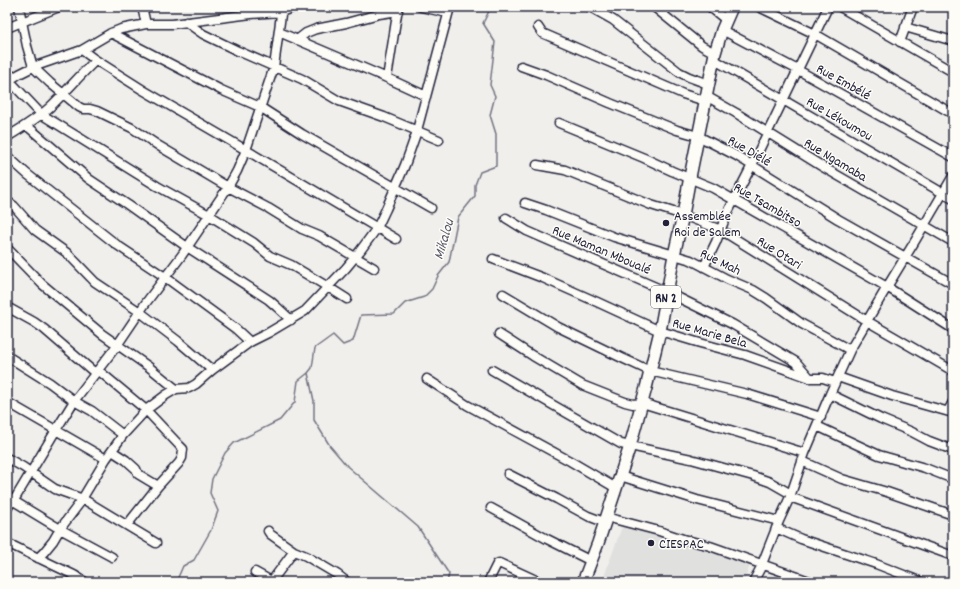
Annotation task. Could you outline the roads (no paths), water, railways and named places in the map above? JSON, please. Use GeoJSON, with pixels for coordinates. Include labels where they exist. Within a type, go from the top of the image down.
{"type":"FeatureCollection","features":[{"type":"Feature","properties":{"kind":"highway","name":"RN 2"},"geometry":{"type":"LineString","coordinates":[[583,582],[630,446],[642,403],[660,331],[714,56],[722,30],[732,7]]}},
{"type":"Feature","properties":{"kind":"street"},"geometry":{"type":"LineString","coordinates":[[19,7],[33,67],[62,94],[79,107],[97,111],[132,128],[228,187],[268,208],[302,229],[319,236],[356,256],[374,268]]}},
{"type":"Feature","properties":{"kind":"street"},"geometry":{"type":"LineString","coordinates":[[7,28],[59,7]]}},
{"type":"Feature","properties":{"kind":"street"},"geometry":{"type":"LineString","coordinates":[[143,7],[146,24]]}},
{"type":"Feature","properties":{"kind":"street"},"geometry":{"type":"LineString","coordinates":[[294,7],[282,10],[186,22],[146,24],[121,29],[111,33],[82,50],[33,67],[8,81],[41,114],[144,179],[209,215],[254,243],[270,256],[291,265],[347,299]]}},
{"type":"Feature","properties":{"kind":"street"},"geometry":{"type":"LineString","coordinates":[[38,558],[53,541],[83,498],[106,459],[123,435],[146,410],[166,394],[176,389],[189,388],[196,384],[212,370],[250,342],[306,311],[356,256],[377,228],[405,166],[426,96],[449,10],[421,7]]}},
{"type":"Feature","properties":{"kind":"street"},"geometry":{"type":"LineString","coordinates":[[590,7],[613,20],[679,72],[708,84]]}},
{"type":"Feature","properties":{"kind":"street","name":"Rue Lékoumou"},"geometry":{"type":"LineString","coordinates":[[654,7],[714,56],[743,77],[953,199]]}},
{"type":"Feature","properties":{"kind":"street"},"geometry":{"type":"LineString","coordinates":[[710,7],[726,20]]}},
{"type":"Feature","properties":{"kind":"street"},"geometry":{"type":"LineString","coordinates":[[759,7],[815,34],[953,114]]}},
{"type":"Feature","properties":{"kind":"street"},"geometry":{"type":"LineString","coordinates":[[704,267],[726,216],[828,7]]}},
{"type":"Feature","properties":{"kind":"street"},"geometry":{"type":"LineString","coordinates":[[840,7],[953,72]]}},
{"type":"Feature","properties":{"kind":"street"},"geometry":{"type":"LineString","coordinates":[[900,42],[913,7]]}},
{"type":"Feature","properties":{"kind":"street"},"geometry":{"type":"LineString","coordinates":[[297,40],[306,33],[316,29],[346,24],[398,9],[387,78]]}},
{"type":"Feature","properties":{"kind":"street"},"geometry":{"type":"LineString","coordinates":[[7,509],[10,498],[19,492],[74,401],[118,344],[228,187],[242,161],[274,67],[282,10]]}},
{"type":"Feature","properties":{"kind":"street"},"geometry":{"type":"LineString","coordinates":[[186,22],[203,34],[302,79],[340,101],[384,117],[439,140]]}},
{"type":"Feature","properties":{"kind":"street","name":"Rue Ngamaba"},"geometry":{"type":"LineString","coordinates":[[538,27],[542,33],[683,94],[706,99],[736,113],[829,171],[953,242]]}},
{"type":"Feature","properties":{"kind":"street"},"geometry":{"type":"LineString","coordinates":[[906,27],[953,41]]}},
{"type":"Feature","properties":{"kind":"street","name":"Rue Embélé"},"geometry":{"type":"LineString","coordinates":[[722,30],[798,70],[953,157]]}},
{"type":"Feature","properties":{"kind":"street"},"geometry":{"type":"LineString","coordinates":[[279,32],[426,96]]}},
{"type":"Feature","properties":{"kind":"street"},"geometry":{"type":"LineString","coordinates":[[111,33],[221,90],[260,107],[302,134],[431,208]]}},
{"type":"Feature","properties":{"kind":"street"},"geometry":{"type":"LineString","coordinates":[[82,50],[144,90],[396,239]]}},
{"type":"Feature","properties":{"kind":"street"},"geometry":{"type":"LineString","coordinates":[[7,137],[41,114],[96,60]]}},
{"type":"Feature","properties":{"kind":"street","name":"Rue Diélé"},"geometry":{"type":"LineString","coordinates":[[521,66],[677,130],[698,136],[737,156],[838,219],[953,284]]}},
{"type":"Feature","properties":{"kind":"street","name":"Rue Tsambitso"},"geometry":{"type":"LineString","coordinates":[[559,123],[713,188],[886,287],[953,329]]}},
{"type":"Feature","properties":{"kind":"street"},"geometry":{"type":"LineString","coordinates":[[26,125],[89,179],[187,247],[269,300],[291,320]]}},
{"type":"Feature","properties":{"kind":"street"},"geometry":{"type":"LineString","coordinates":[[7,156],[27,174],[118,245],[166,277],[236,329],[250,342]]}},
{"type":"Feature","properties":{"kind":"street","name":"Rue Otari"},"geometry":{"type":"LineString","coordinates":[[537,165],[565,170],[651,205],[684,215],[721,230],[953,371]]}},
{"type":"Feature","properties":{"kind":"street"},"geometry":{"type":"LineString","coordinates":[[753,582],[778,525],[820,417],[850,350],[953,176]]}},
{"type":"Feature","properties":{"kind":"street"},"geometry":{"type":"LineString","coordinates":[[7,201],[14,206],[36,230],[67,253],[94,282],[140,312],[212,370]]}},
{"type":"Feature","properties":{"kind":"street","name":"Rue Mah"},"geometry":{"type":"LineString","coordinates":[[524,203],[546,210],[614,237],[691,260],[727,279],[753,290],[802,324],[850,350]]}},
{"type":"Feature","properties":{"kind":"street","name":"Rue Maman Mboualé"},"geometry":{"type":"LineString","coordinates":[[506,218],[527,231],[667,292],[732,324],[786,355],[796,362],[810,378]]}},
{"type":"Feature","properties":{"kind":"street"},"geometry":{"type":"LineString","coordinates":[[7,248],[42,284],[102,334],[149,367],[176,389]]}},
{"type":"Feature","properties":{"kind":"street","name":"Rue Marie Bela"},"geometry":{"type":"LineString","coordinates":[[494,259],[543,278],[660,331],[745,355],[810,378],[836,379],[950,412]]}},
{"type":"Feature","properties":{"kind":"street"},"geometry":{"type":"LineString","coordinates":[[503,294],[558,327],[650,371],[747,394],[820,417]]}},
{"type":"Feature","properties":{"kind":"street"},"geometry":{"type":"LineString","coordinates":[[7,307],[34,322],[146,410],[183,450],[182,458],[179,463],[158,486],[127,525]]}},
{"type":"Feature","properties":{"kind":"street"},"geometry":{"type":"LineString","coordinates":[[499,334],[582,385],[625,402],[633,404],[642,403],[805,453]]}},
{"type":"Feature","properties":{"kind":"street"},"geometry":{"type":"LineString","coordinates":[[7,356],[50,383],[74,401],[92,411],[123,435]]}},
{"type":"Feature","properties":{"kind":"street"},"geometry":{"type":"LineString","coordinates":[[492,370],[621,444],[691,459],[753,476],[770,482],[790,495],[953,556]]}},
{"type":"Feature","properties":{"kind":"street"},"geometry":{"type":"LineString","coordinates":[[427,379],[467,406],[616,488]]}},
{"type":"Feature","properties":{"kind":"street"},"geometry":{"type":"LineString","coordinates":[[830,394],[929,441],[953,450]]}},
{"type":"Feature","properties":{"kind":"street"},"geometry":{"type":"LineString","coordinates":[[7,402],[106,459]]}},
{"type":"Feature","properties":{"kind":"street"},"geometry":{"type":"LineString","coordinates":[[950,412],[953,402]]}},
{"type":"Feature","properties":{"kind":"street"},"geometry":{"type":"LineString","coordinates":[[817,426],[879,455],[926,468],[953,479]]}},
{"type":"Feature","properties":{"kind":"street"},"geometry":{"type":"LineString","coordinates":[[112,451],[126,460],[136,469],[138,474],[158,486]]}},
{"type":"Feature","properties":{"kind":"street"},"geometry":{"type":"LineString","coordinates":[[7,458],[55,489],[83,498],[156,543]]}},
{"type":"Feature","properties":{"kind":"street"},"geometry":{"type":"LineString","coordinates":[[802,462],[842,479],[953,514]]}},
{"type":"Feature","properties":{"kind":"street"},"geometry":{"type":"LineString","coordinates":[[508,474],[588,516],[659,531],[710,546],[812,582]]}},
{"type":"Feature","properties":{"kind":"street"},"geometry":{"type":"LineString","coordinates":[[620,476],[778,525],[802,539],[876,564],[922,582]]}},
{"type":"Feature","properties":{"kind":"street"},"geometry":{"type":"LineString","coordinates":[[10,498],[60,529],[112,557]]}},
{"type":"Feature","properties":{"kind":"street"},"geometry":{"type":"LineString","coordinates":[[491,508],[590,561]]}},
{"type":"Feature","properties":{"kind":"street"},"geometry":{"type":"LineString","coordinates":[[268,531],[294,551],[306,556],[347,582]]}},
{"type":"Feature","properties":{"kind":"street"},"geometry":{"type":"LineString","coordinates":[[7,543],[85,582]]}},
{"type":"Feature","properties":{"kind":"street"},"geometry":{"type":"LineString","coordinates":[[255,572],[272,582],[294,551]]}},
{"type":"Feature","properties":{"kind":"street"},"geometry":{"type":"LineString","coordinates":[[488,582],[499,562],[540,582]]}},
{"type":"Feature","properties":{"kind":"waterway","name":"Mikalou"},"geometry":{"type":"LineString","coordinates":[[176,582],[183,566],[194,560],[211,530],[218,511],[210,493],[212,479],[225,453],[234,443],[280,420],[295,402],[298,381],[312,368],[315,348],[333,335],[343,345],[353,341],[361,315],[394,314],[405,303],[424,297],[432,289],[438,276],[449,262],[458,217],[475,196],[475,185],[480,172],[496,166],[496,134],[490,115],[495,96],[490,85],[495,42],[483,23],[491,7]]}},
{"type":"Feature","properties":{"kind":"waterway"},"geometry":{"type":"LineString","coordinates":[[308,373],[314,401],[314,420],[330,446],[348,467],[418,527],[449,574],[447,582]]}},
{"type":"Feature","properties":{"kind":"place","name":"Assemblée Roi de Salem"},"geometry":{"type":"Point","coordinates":[666,223]}},
{"type":"Feature","properties":{"kind":"place","name":"CIESPAC"},"geometry":{"type":"Point","coordinates":[651,543]}}]}
